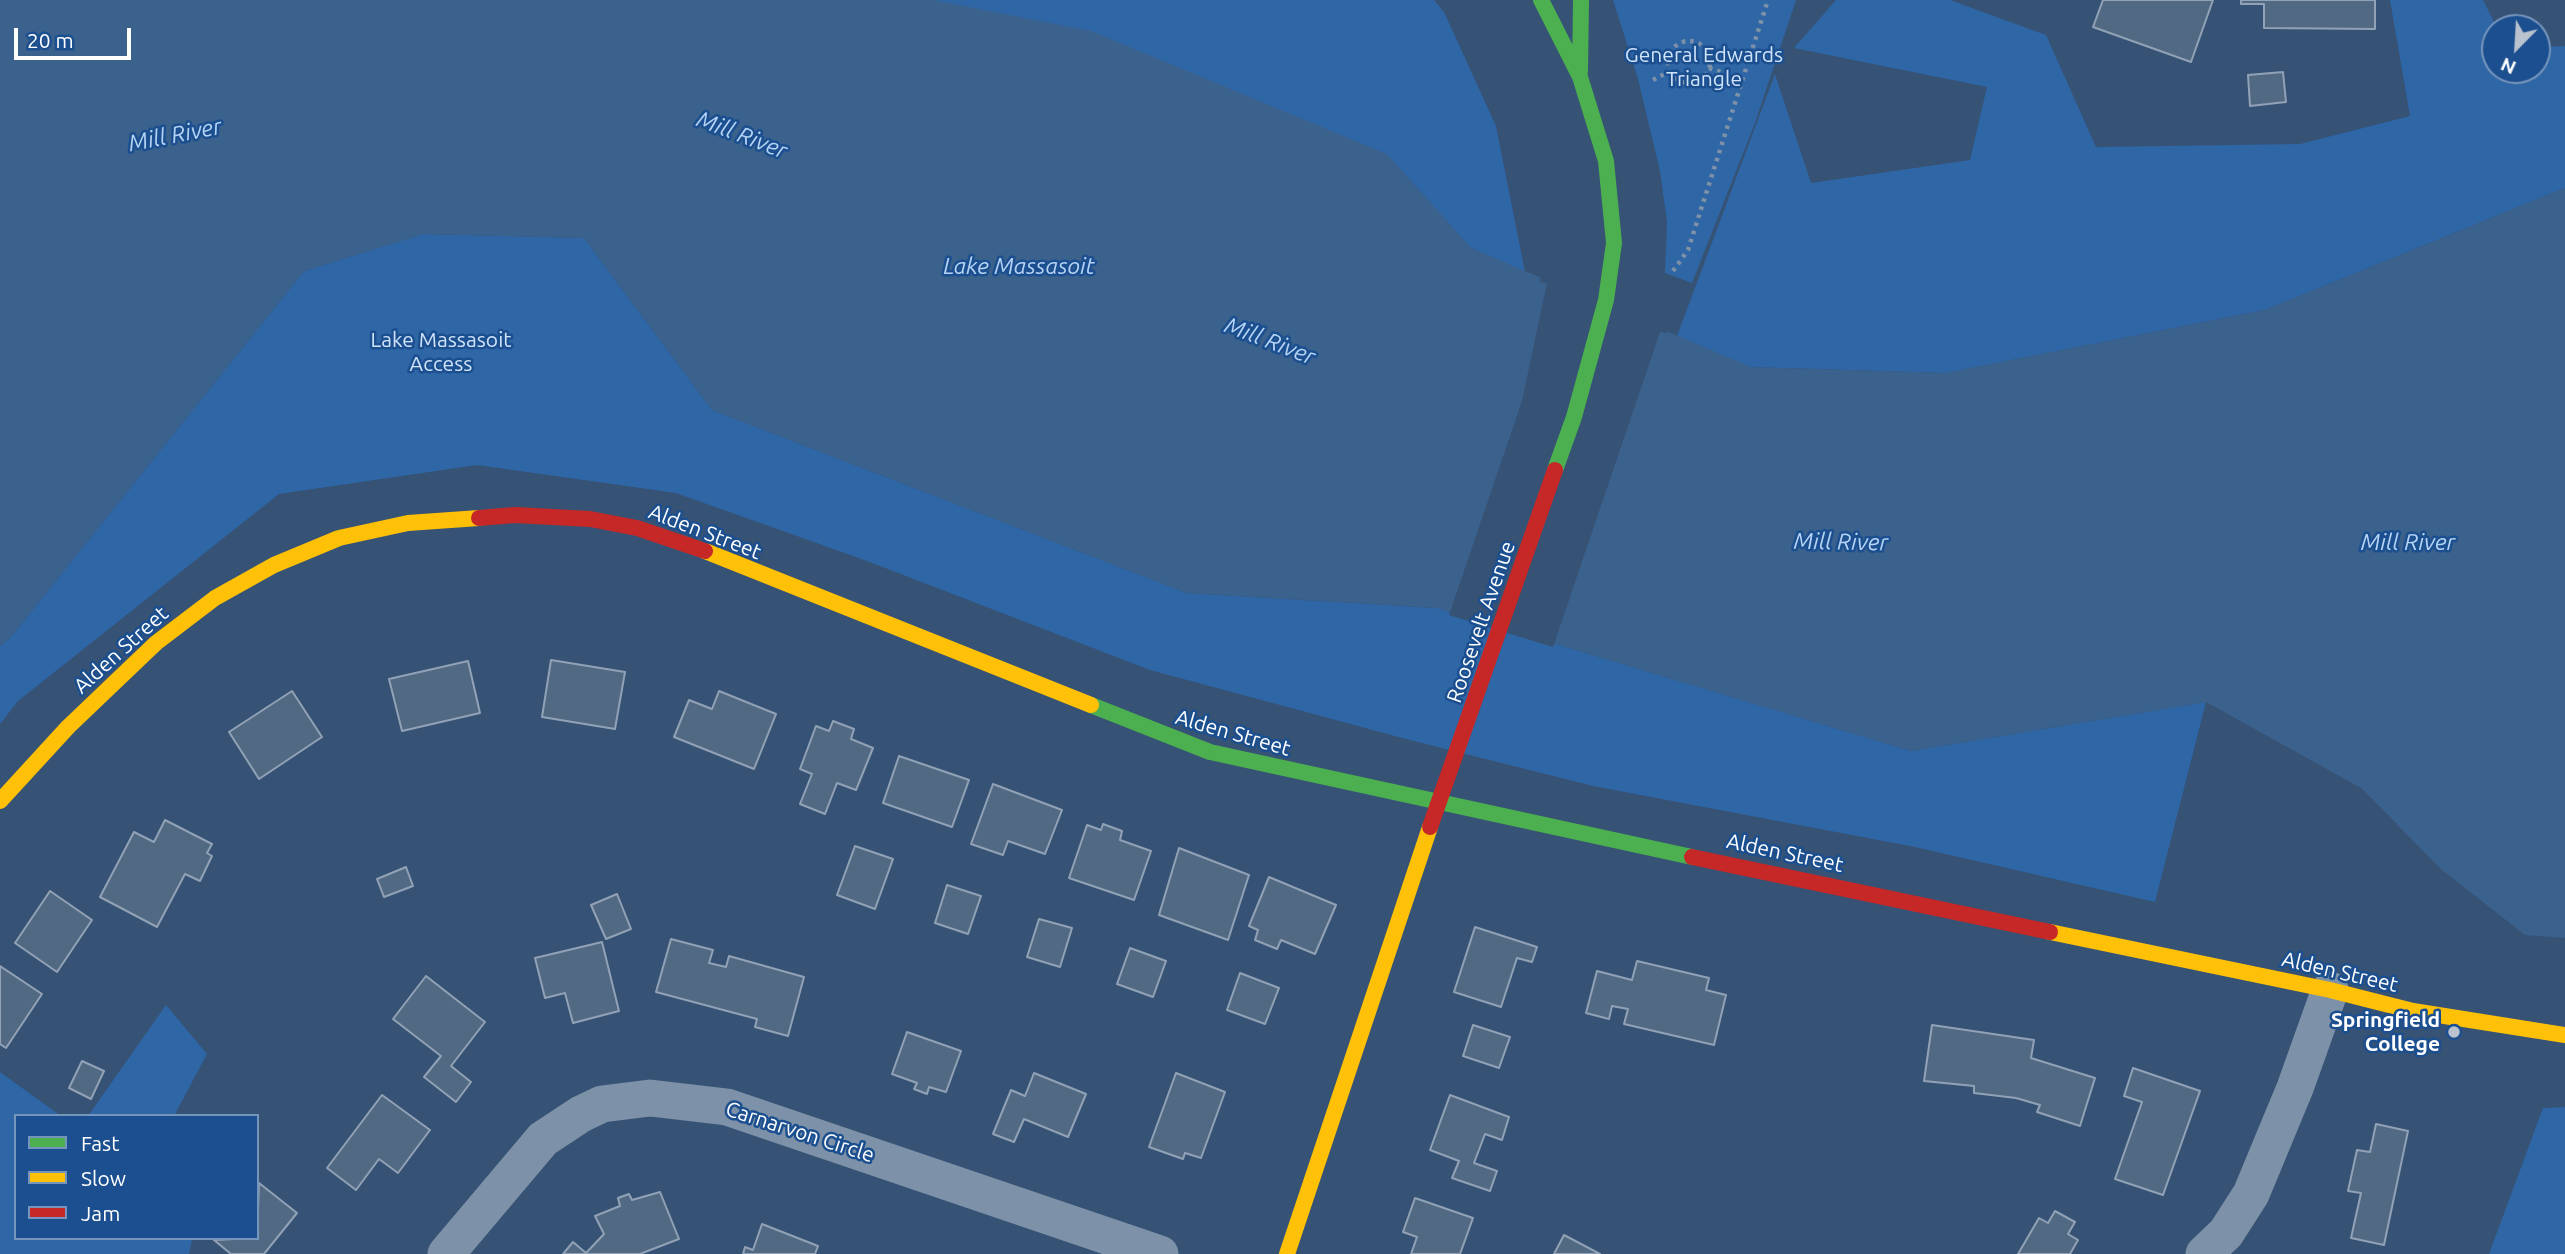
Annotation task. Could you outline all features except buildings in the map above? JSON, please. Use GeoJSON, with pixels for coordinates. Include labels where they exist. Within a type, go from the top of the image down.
{"type":"FeatureCollection","features":[{"type":"Feature","properties":{"kind":"main road","name":"Roosevelt Avenue"},"geometry":{"type":"LineString","coordinates":[[1287,1254],[1438,804],[1481,690],[1574,417],[1614,259],[1612,194],[1606,161],[1580,77],[1541,0]]}},
{"type":"Feature","properties":{"kind":"main road"},"geometry":{"type":"LineString","coordinates":[[1580,77],[1581,0]]}},
{"type":"Feature","properties":{"kind":"main road","name":"Alden Street"},"geometry":{"type":"LineString","coordinates":[[0,802],[68,727],[136,661],[188,617],[244,581],[306,551],[374,528],[443,519],[516,515],[590,519],[660,534],[1187,745],[1254,763],[1438,804],[2330,990],[2413,1011],[2565,1035]]}},
{"type":"Feature","properties":{"kind":"street"},"geometry":{"type":"LineString","coordinates":[[2203,1254],[2226,1233],[2251,1195],[2291,1100],[2330,990]]}},
{"type":"Feature","properties":{"kind":"street","name":"Carnarvon Circle"},"geometry":{"type":"LineString","coordinates":[[446,1254],[542,1139],[602,1104],[650,1098],[727,1107],[1160,1254]]}},
{"type":"Feature","properties":{"kind":"path"},"geometry":{"type":"LineString","coordinates":[[1672,271],[1689,250],[1768,0]]}},
{"type":"Feature","properties":{"kind":"path"},"geometry":{"type":"LineString","coordinates":[[1690,40],[1707,52],[1709,68],[1703,78],[1693,83],[1677,80],[1670,71],[1668,61],[1671,50],[1679,43],[1690,40]]}},
{"type":"Feature","properties":{"kind":"path"},"geometry":{"type":"LineString","coordinates":[[1709,68],[1742,79]]}},
{"type":"Feature","properties":{"kind":"path"},"geometry":{"type":"LineString","coordinates":[[1653,80],[1670,71]]}},
{"type":"Feature","properties":{"kind":"green space"},"geometry":{"type":"Polygon","coordinates":[[[933,0],[1434,0],[1444,12],[1496,126],[1525,272],[1471,248],[1386,154],[933,0]]]}},
{"type":"Feature","properties":{"kind":"green space","name":"General Edwards Triangle"},"geometry":{"type":"Polygon","coordinates":[[[1613,0],[1796,0],[1755,123],[1692,283],[1665,273],[1667,222],[1660,171],[1638,79],[1613,0]]]}},
{"type":"Feature","properties":{"kind":"green space"},"geometry":{"type":"Polygon","coordinates":[[[1836,0],[1950,0],[2046,35],[2096,147],[2300,144],[2410,116],[2390,0],[2483,0],[2490,14],[2481,14],[2481,84],[2551,84],[2551,46],[2565,46],[2565,188],[2265,310],[1946,373],[1750,367],[1677,336],[1775,74],[1811,183],[1970,160],[1987,87],[1794,48],[1836,0]]]}},
{"type":"Feature","properties":{"kind":"green space","name":"Lake Massasoit Access"},"geometry":{"type":"Polygon","coordinates":[[[423,234],[584,238],[712,410],[1187,593],[1437,608],[1911,751],[2206,702],[2155,902],[1915,847],[1593,786],[1406,739],[1150,670],[867,561],[676,493],[477,465],[279,494],[18,701],[0,724],[0,646],[10,638],[304,271],[423,234]]]}},
{"type":"Feature","properties":{"kind":"green space"},"geometry":{"type":"Polygon","coordinates":[[[166,1005],[207,1054],[175,1114],[89,1114],[166,1005]]]}},
{"type":"Feature","properties":{"kind":"green space"},"geometry":{"type":"Polygon","coordinates":[[[0,1072],[58,1114],[14,1114],[14,1240],[192,1241],[189,1254],[0,1254],[0,1072]]]}},
{"type":"Feature","properties":{"kind":"green space"},"geometry":{"type":"Polygon","coordinates":[[[2565,1107],[2565,1254],[2489,1254],[2543,1108],[2565,1107]]]}},
{"type":"Feature","properties":{"kind":"water","name":"Lake Massasoit"},"geometry":{"type":"Polygon","coordinates":[[[0,0],[933,0],[1091,31],[1387,154],[1471,248],[1751,367],[1946,373],[2265,310],[2565,188],[2565,938],[2525,935],[2442,870],[2361,788],[2206,702],[1911,751],[1437,608],[1187,593],[712,410],[584,238],[423,234],[304,271],[10,638],[0,646],[0,0]]]}},
{"type":"Feature","properties":{"kind":"pier"},"geometry":{"type":"Polygon","coordinates":[[[1541,275],[1668,328],[1666,333],[1660,332],[1553,647],[1449,615],[1522,401],[1547,283],[1540,282],[1541,275]]]}},
{"type":"Feature","properties":{"kind":"traffic: fast"},"geometry":{"type":"LineString","coordinates":[[1541,0],[1580,77],[1606,161],[1614,243],[1606,300],[1574,417],[1555,470]]}},
{"type":"Feature","properties":{"kind":"traffic: fast"},"geometry":{"type":"LineString","coordinates":[[1580,72],[1581,0]]}},
{"type":"Feature","properties":{"kind":"traffic: fast"},"geometry":{"type":"LineString","coordinates":[[1091,705],[1210,752],[1692,857]]}},
{"type":"Feature","properties":{"kind":"traffic: slow"},"geometry":{"type":"LineString","coordinates":[[0,801],[68,727],[156,643],[215,598],[274,565],[339,538],[408,523],[479,518]]}},
{"type":"Feature","properties":{"kind":"traffic: slow"},"geometry":{"type":"LineString","coordinates":[[705,551],[1091,705]]}},
{"type":"Feature","properties":{"kind":"traffic: slow"},"geometry":{"type":"LineString","coordinates":[[1287,1254],[1430,827]]}},
{"type":"Feature","properties":{"kind":"traffic: slow"},"geometry":{"type":"LineString","coordinates":[[2050,932],[2330,990],[2413,1011],[2565,1035]]}},
{"type":"Feature","properties":{"kind":"traffic: jam"},"geometry":{"type":"LineString","coordinates":[[1430,827],[1555,470]]}},
{"type":"Feature","properties":{"kind":"traffic: jam"},"geometry":{"type":"LineString","coordinates":[[479,518],[515,515],[590,519],[637,528],[705,551]]}},
{"type":"Feature","properties":{"kind":"traffic: jam"},"geometry":{"type":"LineString","coordinates":[[1692,857],[2050,932]]}},
{"type":"Feature","properties":{"kind":"place","name":"Springfield College"},"geometry":{"type":"Point","coordinates":[2454,1032]}},
{"type":"Feature","properties":{"kind":"water label","name":"Mill River"},"geometry":{"type":"Point","coordinates":[175,135]}},
{"type":"Feature","properties":{"kind":"water label","name":"Mill River"},"geometry":{"type":"Point","coordinates":[742,135]}},
{"type":"Feature","properties":{"kind":"water label","name":"Mill River"},"geometry":{"type":"Point","coordinates":[1270,341]}},
{"type":"Feature","properties":{"kind":"water label","name":"Mill River"},"geometry":{"type":"Point","coordinates":[1841,542]}},
{"type":"Feature","properties":{"kind":"water label","name":"Mill River"},"geometry":{"type":"Point","coordinates":[2408,542]}}]}
